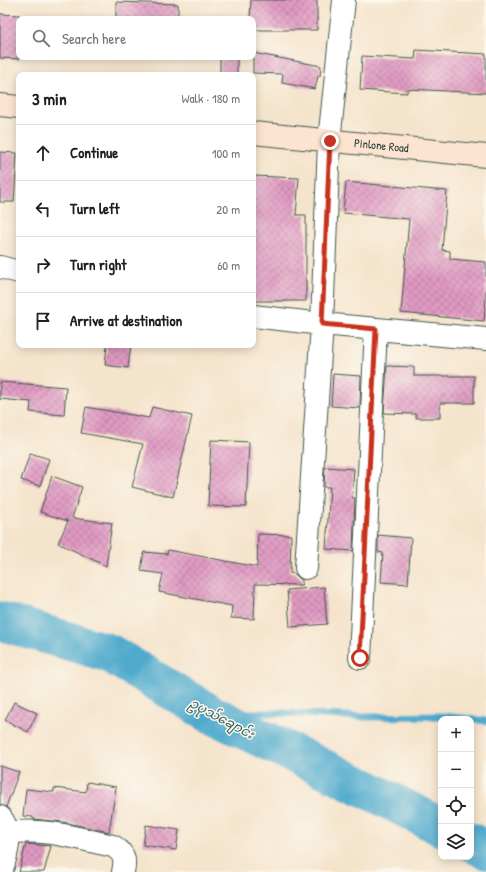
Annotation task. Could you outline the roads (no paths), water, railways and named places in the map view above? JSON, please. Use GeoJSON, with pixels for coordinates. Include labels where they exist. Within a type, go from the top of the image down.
{"type":"FeatureCollection","features":[{"type":"Feature","properties":{"kind":"street"},"geometry":{"type":"LineString","coordinates":[[306,568],[322,324],[330,141],[344,0]]}},
{"type":"Feature","properties":{"kind":"street"},"geometry":{"type":"LineString","coordinates":[[0,105],[16,107]]}},
{"type":"Feature","properties":{"kind":"street","name":"Pinlone Road"},"geometry":{"type":"LineString","coordinates":[[256,133],[486,156]]}},
{"type":"Feature","properties":{"kind":"street"},"geometry":{"type":"LineString","coordinates":[[0,267],[16,271]]}},
{"type":"Feature","properties":{"kind":"street"},"geometry":{"type":"LineString","coordinates":[[256,316],[486,339]]}},
{"type":"Feature","properties":{"kind":"street"},"geometry":{"type":"LineString","coordinates":[[360,658],[376,329]]}},
{"type":"Feature","properties":{"kind":"street"},"geometry":{"type":"LineString","coordinates":[[1,872],[7,854],[4,825],[21,831],[41,831],[113,846],[121,851],[125,863],[123,872]]}},
{"type":"Feature","properties":{"kind":"waterway","name":"ဥပုသ်ချောင်း"},"geometry":{"type":"LineString","coordinates":[[0,621],[109,653],[209,713],[369,790],[438,825]]}},
{"type":"Feature","properties":{"kind":"waterway"},"geometry":{"type":"LineString","coordinates":[[209,713],[279,713],[366,717],[438,716]]}},
{"type":"Feature","properties":{"kind":"waterway"},"geometry":{"type":"LineString","coordinates":[[474,719],[486,721]]}},
{"type":"Feature","properties":{"kind":"waterway","name":"ဥပုသ်ချောင်း"},"geometry":{"type":"LineString","coordinates":[[474,844],[486,850]]}}]}
